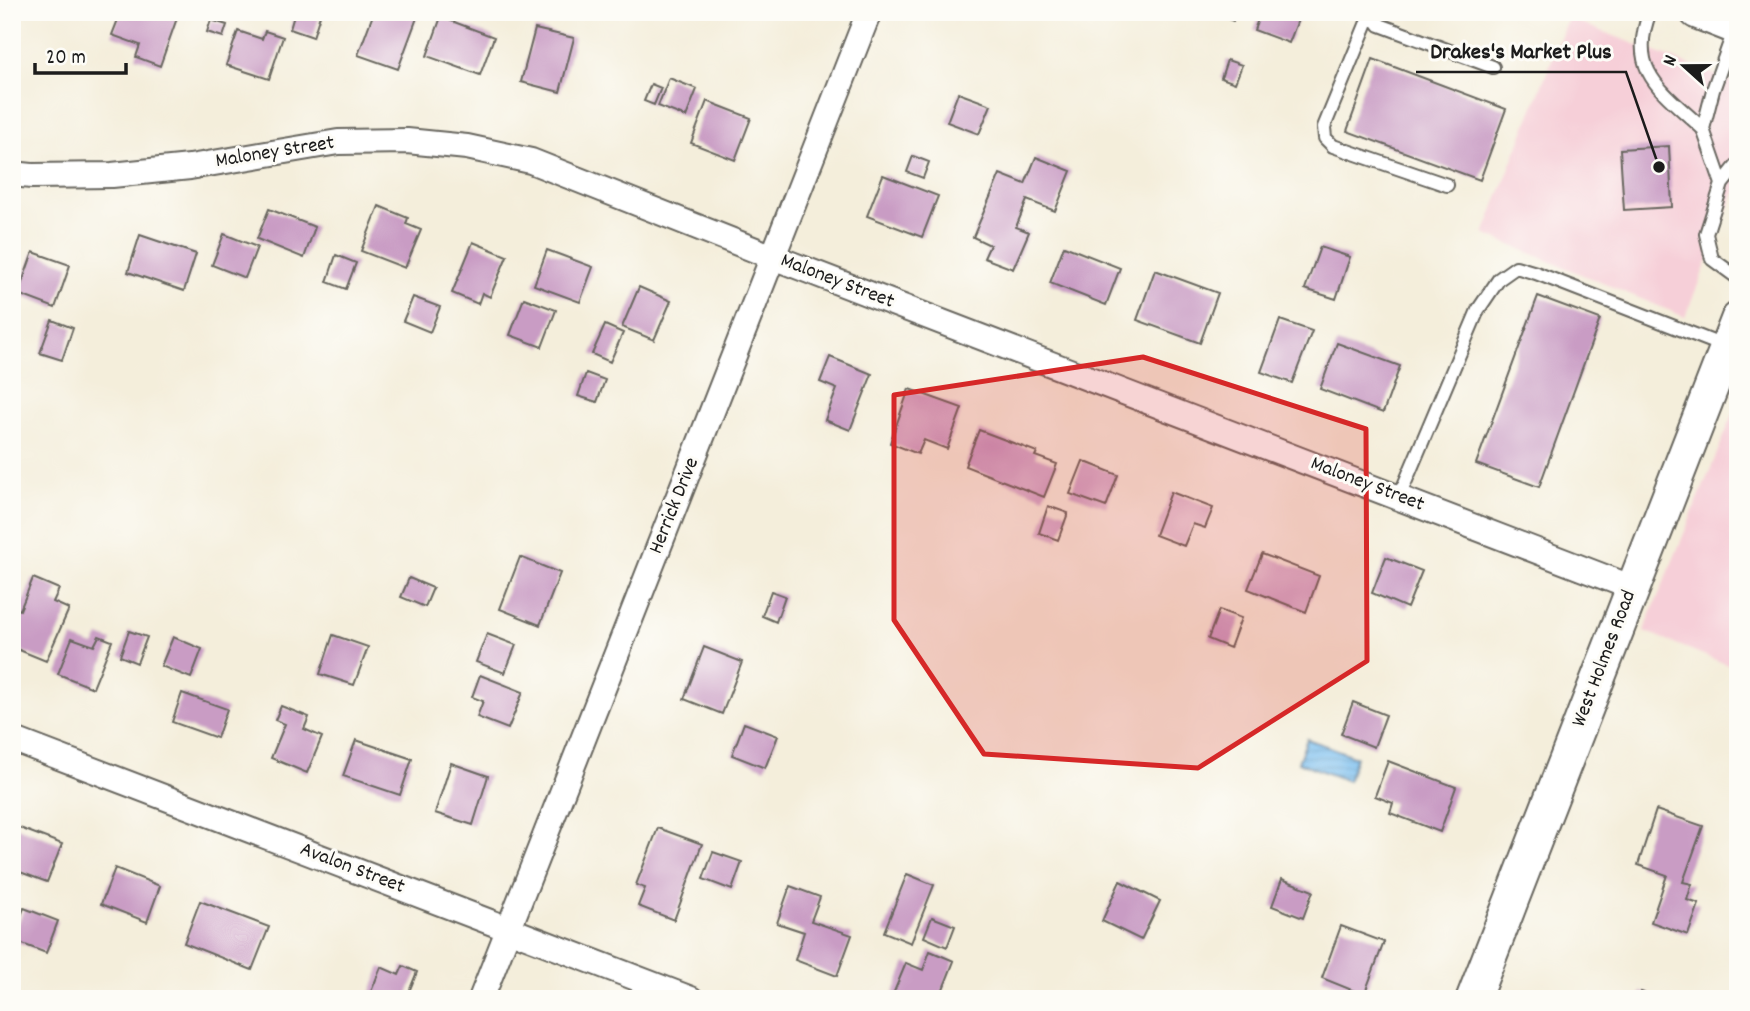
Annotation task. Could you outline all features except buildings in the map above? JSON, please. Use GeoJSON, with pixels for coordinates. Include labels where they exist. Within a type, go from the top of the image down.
{"type":"FeatureCollection","features":[{"type":"Feature","properties":{"kind":"street","name":"Herrick Drive"},"geometry":{"type":"LineString","coordinates":[[481,999],[869,12]]}},
{"type":"Feature","properties":{"kind":"street"},"geometry":{"type":"LineString","coordinates":[[1697,12],[1736,27]]}},
{"type":"Feature","properties":{"kind":"street","name":"Maloney Street"},"geometry":{"type":"LineString","coordinates":[[12,174],[32,177],[112,175],[190,167],[338,142],[407,141],[467,146],[531,161],[1633,588]]}},
{"type":"Feature","properties":{"kind":"street","name":"West Holmes Road"},"geometry":{"type":"LineString","coordinates":[[1472,999],[1732,333]]}},
{"type":"Feature","properties":{"kind":"street","name":"Avalon Street"},"geometry":{"type":"LineString","coordinates":[[12,739],[691,999]]}},
{"type":"Feature","properties":{"kind":"lane"},"geometry":{"type":"LineString","coordinates":[[1650,12],[1643,30],[1643,58],[1651,79],[1703,129],[1722,184]]}},
{"type":"Feature","properties":{"kind":"lane"},"geometry":{"type":"LineString","coordinates":[[1447,185],[1333,146],[1325,138],[1324,127],[1370,13],[1380,25],[1493,67]]}},
{"type":"Feature","properties":{"kind":"lane"},"geometry":{"type":"LineString","coordinates":[[1703,129],[1713,90],[1736,27]]}},
{"type":"Feature","properties":{"kind":"lane"},"geometry":{"type":"LineString","coordinates":[[1738,164],[1722,184],[1706,234],[1712,259],[1738,278]]}},
{"type":"Feature","properties":{"kind":"lane"},"geometry":{"type":"LineString","coordinates":[[1399,498],[1478,310],[1499,279],[1516,267],[1732,333]]}},
{"type":"Feature","properties":{"kind":"highlighted area"},"geometry":{"type":"Polygon","coordinates":[[[1143,357],[1366,429],[1367,661],[1198,768],[984,754],[894,620],[894,395],[1143,357]]]}},
{"type":"Feature","properties":{"kind":"shaded area"},"geometry":{"type":"Polygon","coordinates":[[[1568,18],[1738,84],[1738,185],[1685,317],[1484,234],[1568,18]]]}},
{"type":"Feature","properties":{"kind":"shaded area"},"geometry":{"type":"Polygon","coordinates":[[[1738,402],[1738,669],[1644,631],[1738,402]]]}},
{"type":"Feature","properties":{"kind":"water"},"geometry":{"type":"Polygon","coordinates":[[[1307,739],[1356,757],[1348,781],[1298,762],[1307,739]]]}},
{"type":"Feature","properties":{"kind":"place","name":"Drakes's Market Plus"},"geometry":{"type":"Point","coordinates":[1659,167]}}]}
